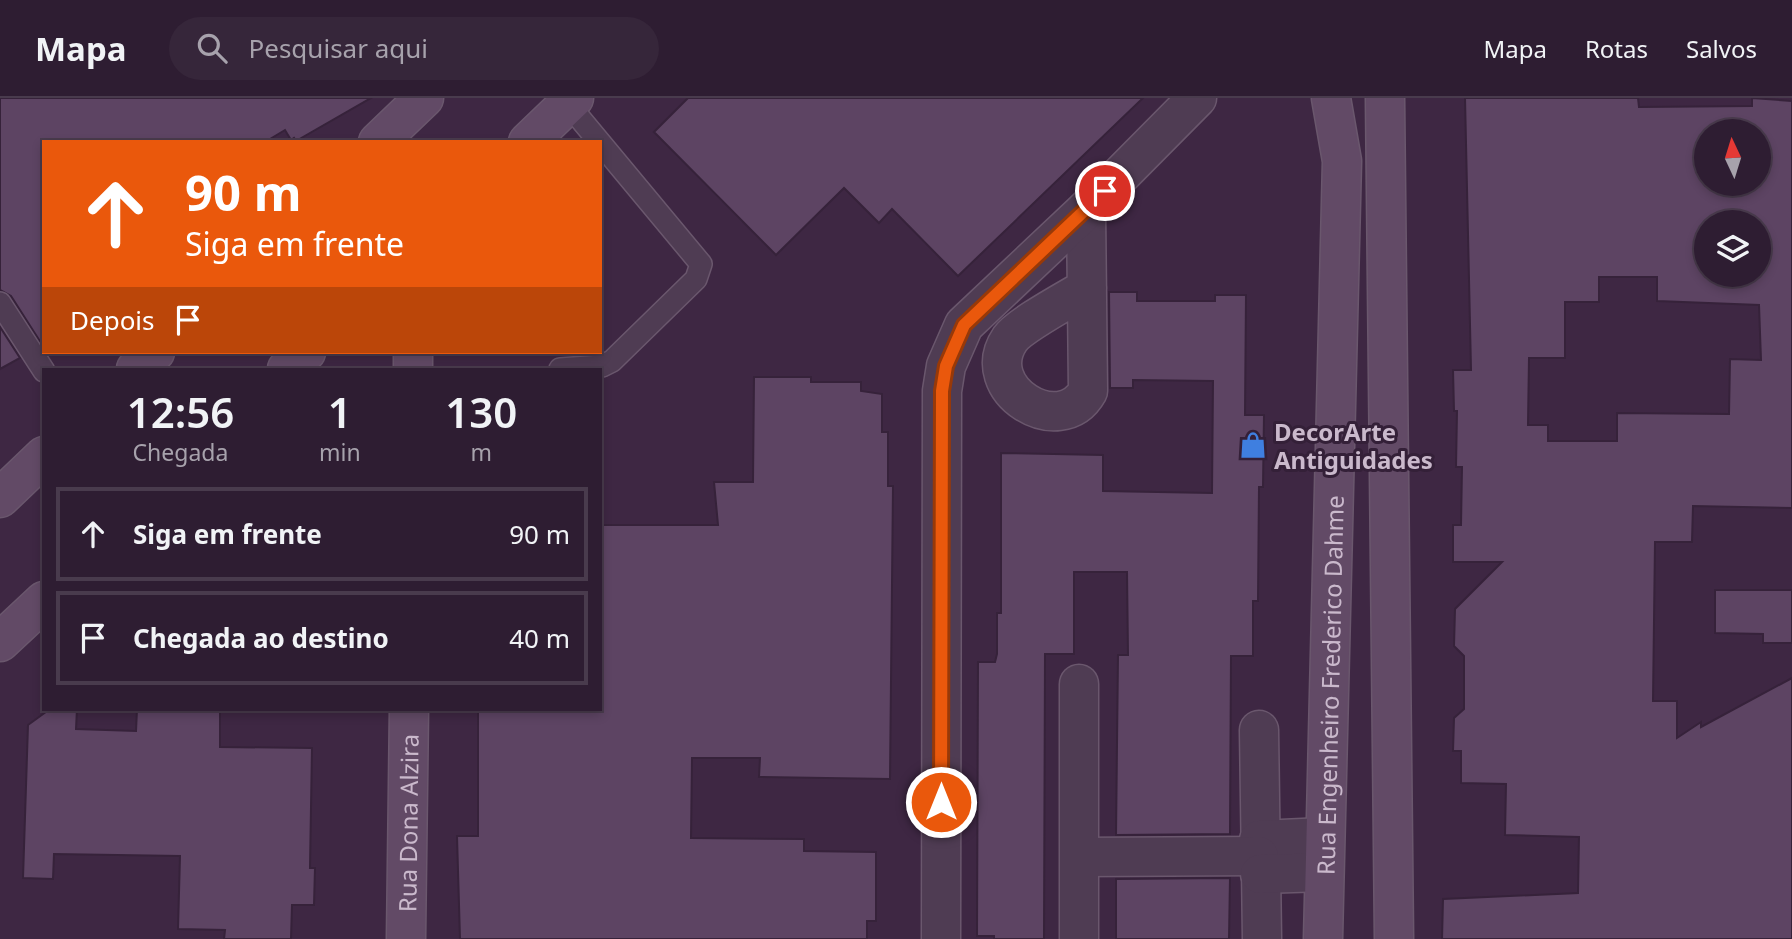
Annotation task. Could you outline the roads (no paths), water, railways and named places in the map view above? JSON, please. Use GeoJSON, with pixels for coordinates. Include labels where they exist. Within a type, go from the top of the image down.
{"type":"FeatureCollection","features":[{"type":"Feature","properties":{"kind":"street"},"geometry":{"type":"LineString","coordinates":[[941,939],[942,391],[956,338],[977,309],[1086,210],[1197,98]]}},
{"type":"Feature","properties":{"kind":"street","name":"Rua Engenheiro Frederico Dahme"},"geometry":{"type":"LineString","coordinates":[[1323,939],[1342,161],[1331,98]]}},
{"type":"Feature","properties":{"kind":"street"},"geometry":{"type":"LineString","coordinates":[[1385,98],[1394,939]]}},
{"type":"Feature","properties":{"kind":"street"},"geometry":{"type":"LineString","coordinates":[[530,140],[571,101]]}},
{"type":"Feature","properties":{"kind":"street"},"geometry":{"type":"LineString","coordinates":[[1086,210],[1087,288]]}},
{"type":"Feature","properties":{"kind":"street"},"geometry":{"type":"LineString","coordinates":[[137,368],[153,354]]}},
{"type":"Feature","properties":{"kind":"street"},"geometry":{"type":"LineString","coordinates":[[288,368],[304,354]]}},
{"type":"Feature","properties":{"kind":"street"},"geometry":{"type":"LineString","coordinates":[[0,498],[42,458]]}},
{"type":"Feature","properties":{"kind":"street"},"geometry":{"type":"LineString","coordinates":[[0,642],[42,603]]}},
{"type":"Feature","properties":{"kind":"street"},"geometry":{"type":"LineString","coordinates":[[1079,684],[1079,939]]}},
{"type":"Feature","properties":{"kind":"street","name":"Rua Dona Alzira"},"geometry":{"type":"LineString","coordinates":[[406,939],[409,711]]}},
{"type":"Feature","properties":{"kind":"street"},"geometry":{"type":"LineString","coordinates":[[1259,730],[1262,939]]}},
{"type":"Feature","properties":{"kind":"street"},"geometry":{"type":"LineString","coordinates":[[1080,857],[1324,854]]}},
{"type":"Feature","properties":{"kind":"lane"},"geometry":{"type":"LineString","coordinates":[[571,101],[701,264],[696,279],[612,361],[602,366],[574,368]]}},
{"type":"Feature","properties":{"kind":"lane"},"geometry":{"type":"LineString","coordinates":[[0,303],[42,369]]}},
{"type":"Feature","properties":{"kind":"place","name":"DecorArte Antiguidades"},"geometry":{"type":"Point","coordinates":[1253,445]}}]}
